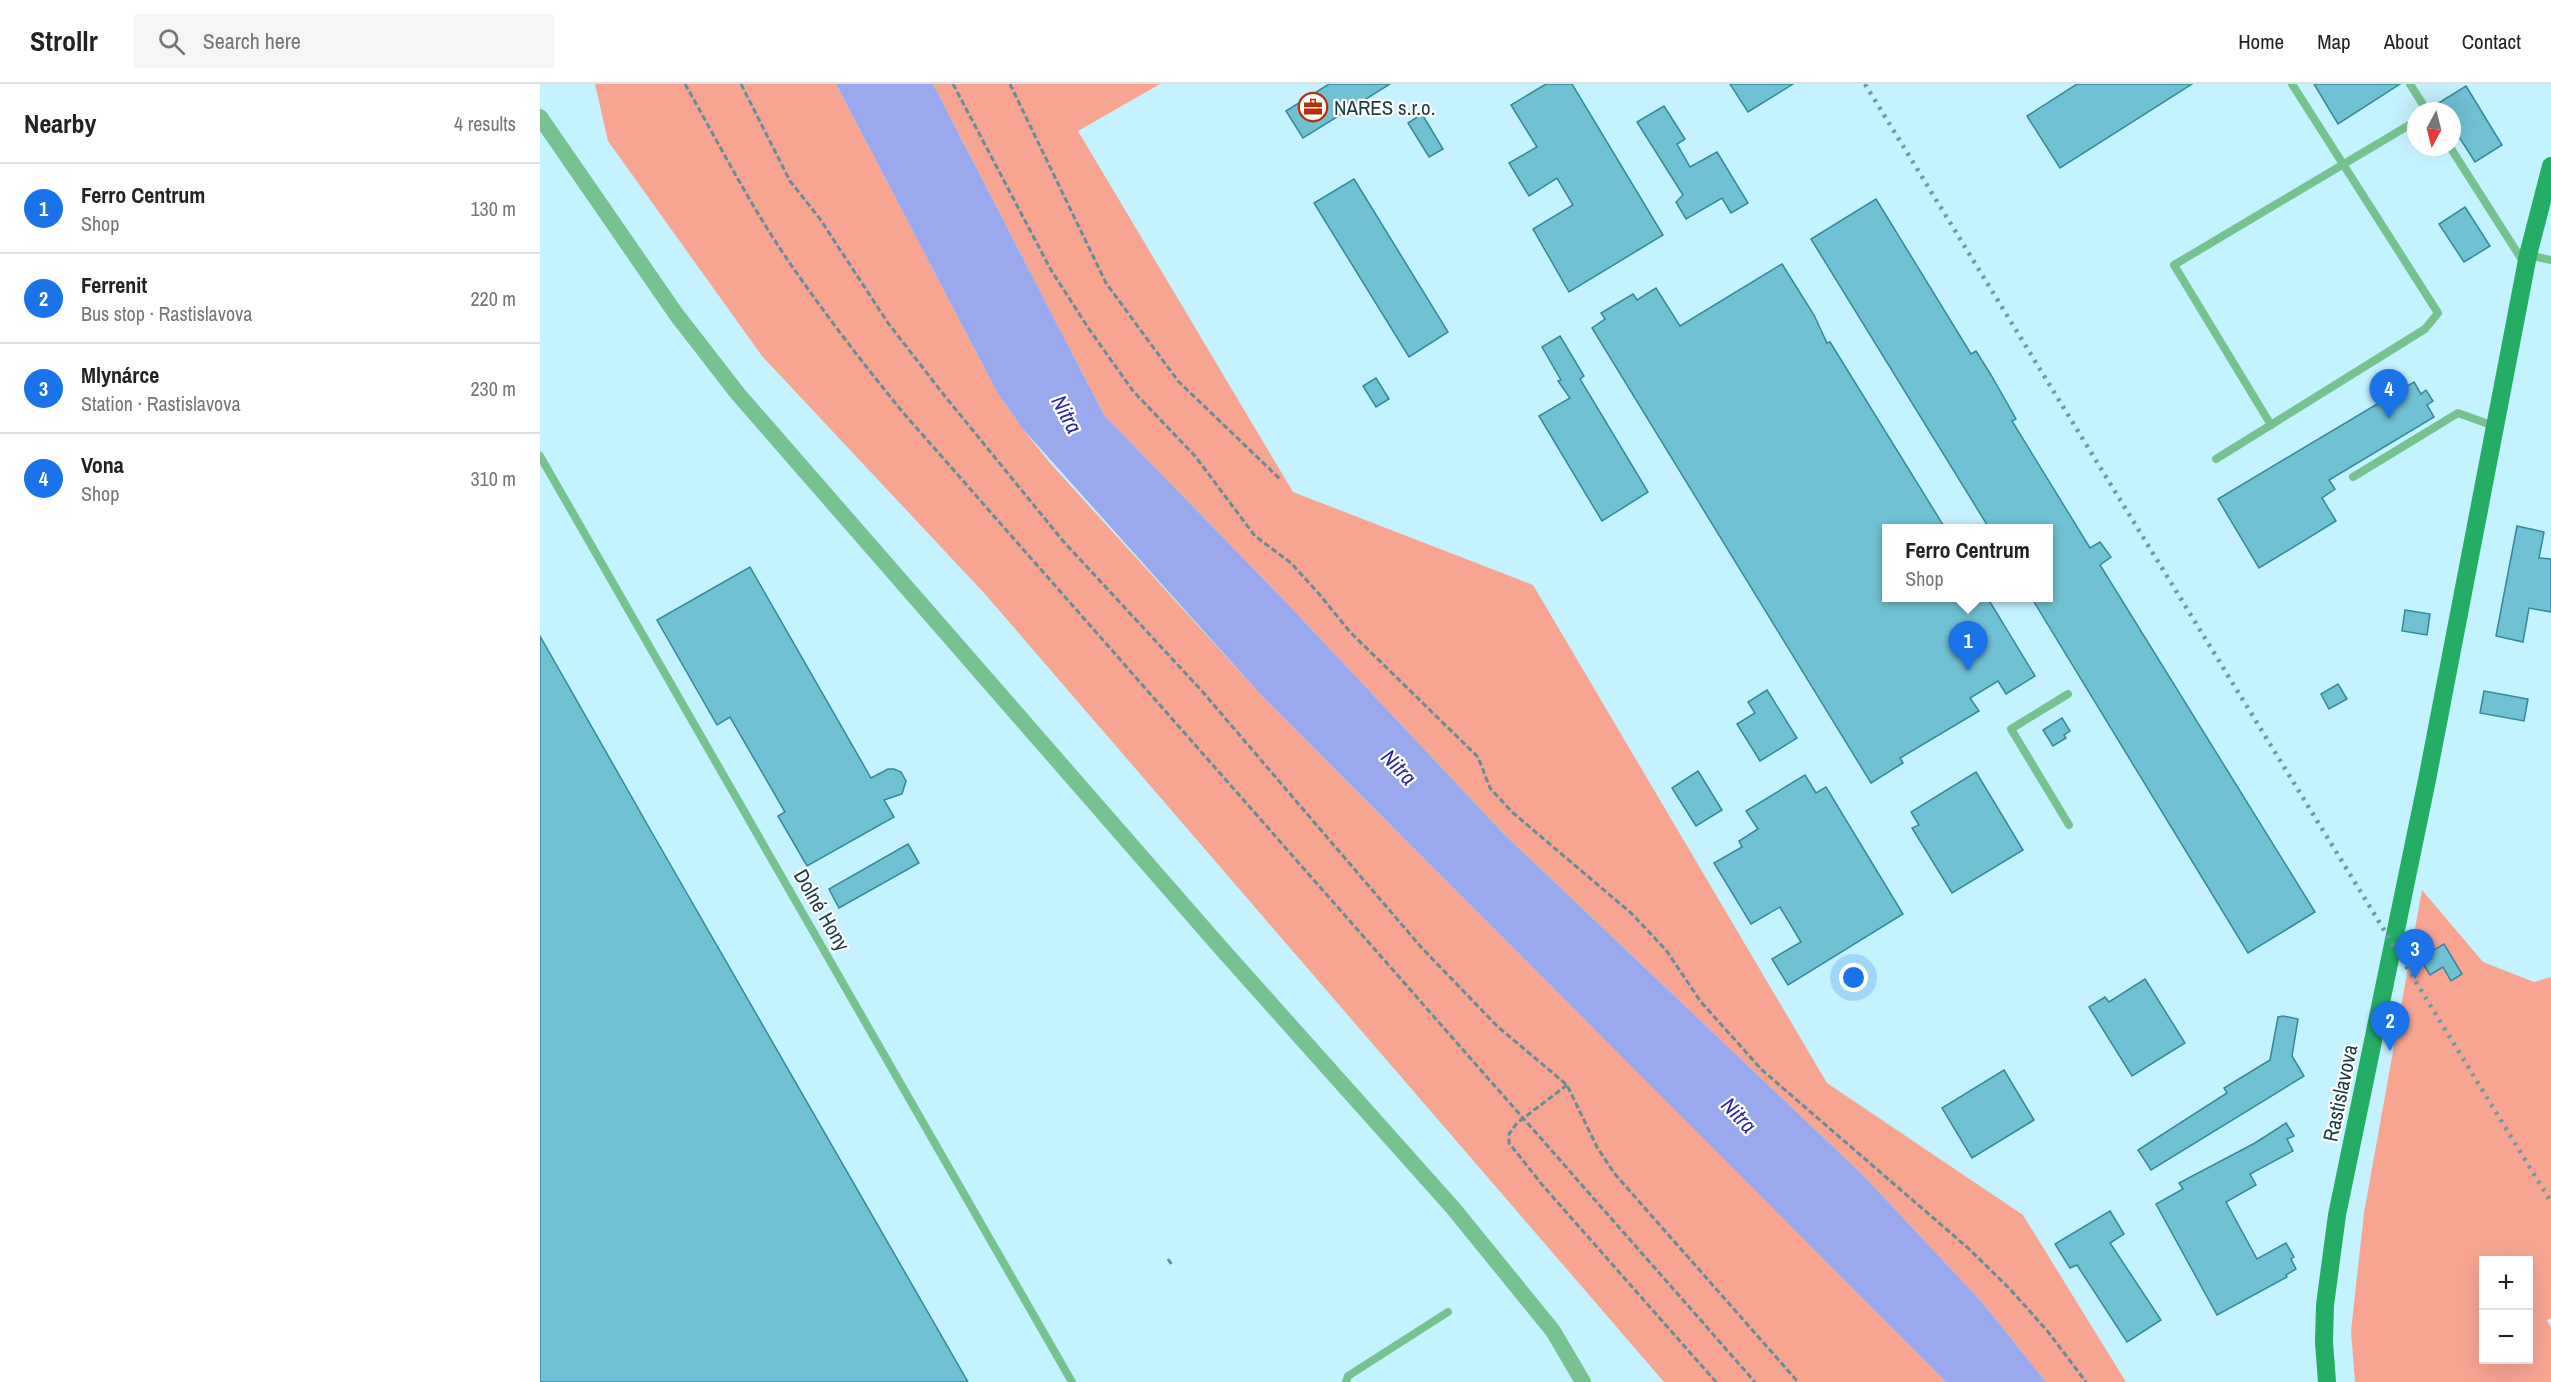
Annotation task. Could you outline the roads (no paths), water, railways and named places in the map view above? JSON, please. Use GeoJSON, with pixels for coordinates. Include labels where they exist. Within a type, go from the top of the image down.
{"type":"FeatureCollection","features":[{"type":"Feature","properties":{"kind":"street"},"geometry":{"type":"LineString","coordinates":[[540,117],[676,314],[738,394],[1212,938],[1453,1208],[1553,1331],[1583,1382]]}},
{"type":"Feature","properties":{"kind":"street","name":"Rastislavova"},"geometry":{"type":"LineString","coordinates":[[2327,1382],[2324,1342],[2325,1305],[2334,1235],[2427,780],[2527,260],[2551,166]]}},
{"type":"Feature","properties":{"kind":"lane"},"geometry":{"type":"LineString","coordinates":[[2216,459],[2425,329],[2438,313],[2292,84]]}},
{"type":"Feature","properties":{"kind":"lane"},"geometry":{"type":"LineString","coordinates":[[2410,84],[2421,102]]}},
{"type":"Feature","properties":{"kind":"lane"},"geometry":{"type":"LineString","coordinates":[[2271,425],[2174,265],[2407,126]]}},
{"type":"Feature","properties":{"kind":"lane"},"geometry":{"type":"LineString","coordinates":[[2456,156],[2527,260],[2551,260]]}},
{"type":"Feature","properties":{"kind":"lane"},"geometry":{"type":"LineString","coordinates":[[2353,477],[2458,413],[2494,426]]}},
{"type":"Feature","properties":{"kind":"lane","name":"Dolné Hony"},"geometry":{"type":"LineString","coordinates":[[540,456],[1071,1382]]}},
{"type":"Feature","properties":{"kind":"lane"},"geometry":{"type":"LineString","coordinates":[[2068,694],[2011,729],[2069,825]]}},
{"type":"Feature","properties":{"kind":"lane"},"geometry":{"type":"LineString","coordinates":[[1346,1382],[1348,1376],[1448,1312]]}},
{"type":"Feature","properties":{"kind":"water","name":"Nitra"},"geometry":{"type":"Polygon","coordinates":[[[836,84],[933,84],[1104,415],[1283,599],[1504,834],[1863,1175],[1981,1301],[2046,1382],[1946,1382],[1261,695],[1022,428],[997,392],[836,84]]]}},
{"type":"Feature","properties":{"kind":"railway"},"geometry":{"type":"LineString","coordinates":[[1865,84],[2551,1202]]}},
{"type":"Feature","properties":{"kind":"place","name":"NARES s.r.o."},"geometry":{"type":"Point","coordinates":[1313,107]}},
{"type":"Feature","properties":{"kind":"place","name":"Vona"},"geometry":{"type":"Point","coordinates":[2389,419]}},
{"type":"Feature","properties":{"kind":"place","name":"Ferro Centrum"},"geometry":{"type":"Point","coordinates":[1968,671]}},
{"type":"Feature","properties":{"kind":"place","name":"Mlynárce"},"geometry":{"type":"Point","coordinates":[2415,979]}},
{"type":"Feature","properties":{"kind":"place","name":"Ferrenit"},"geometry":{"type":"Point","coordinates":[2390,1051]}}]}
